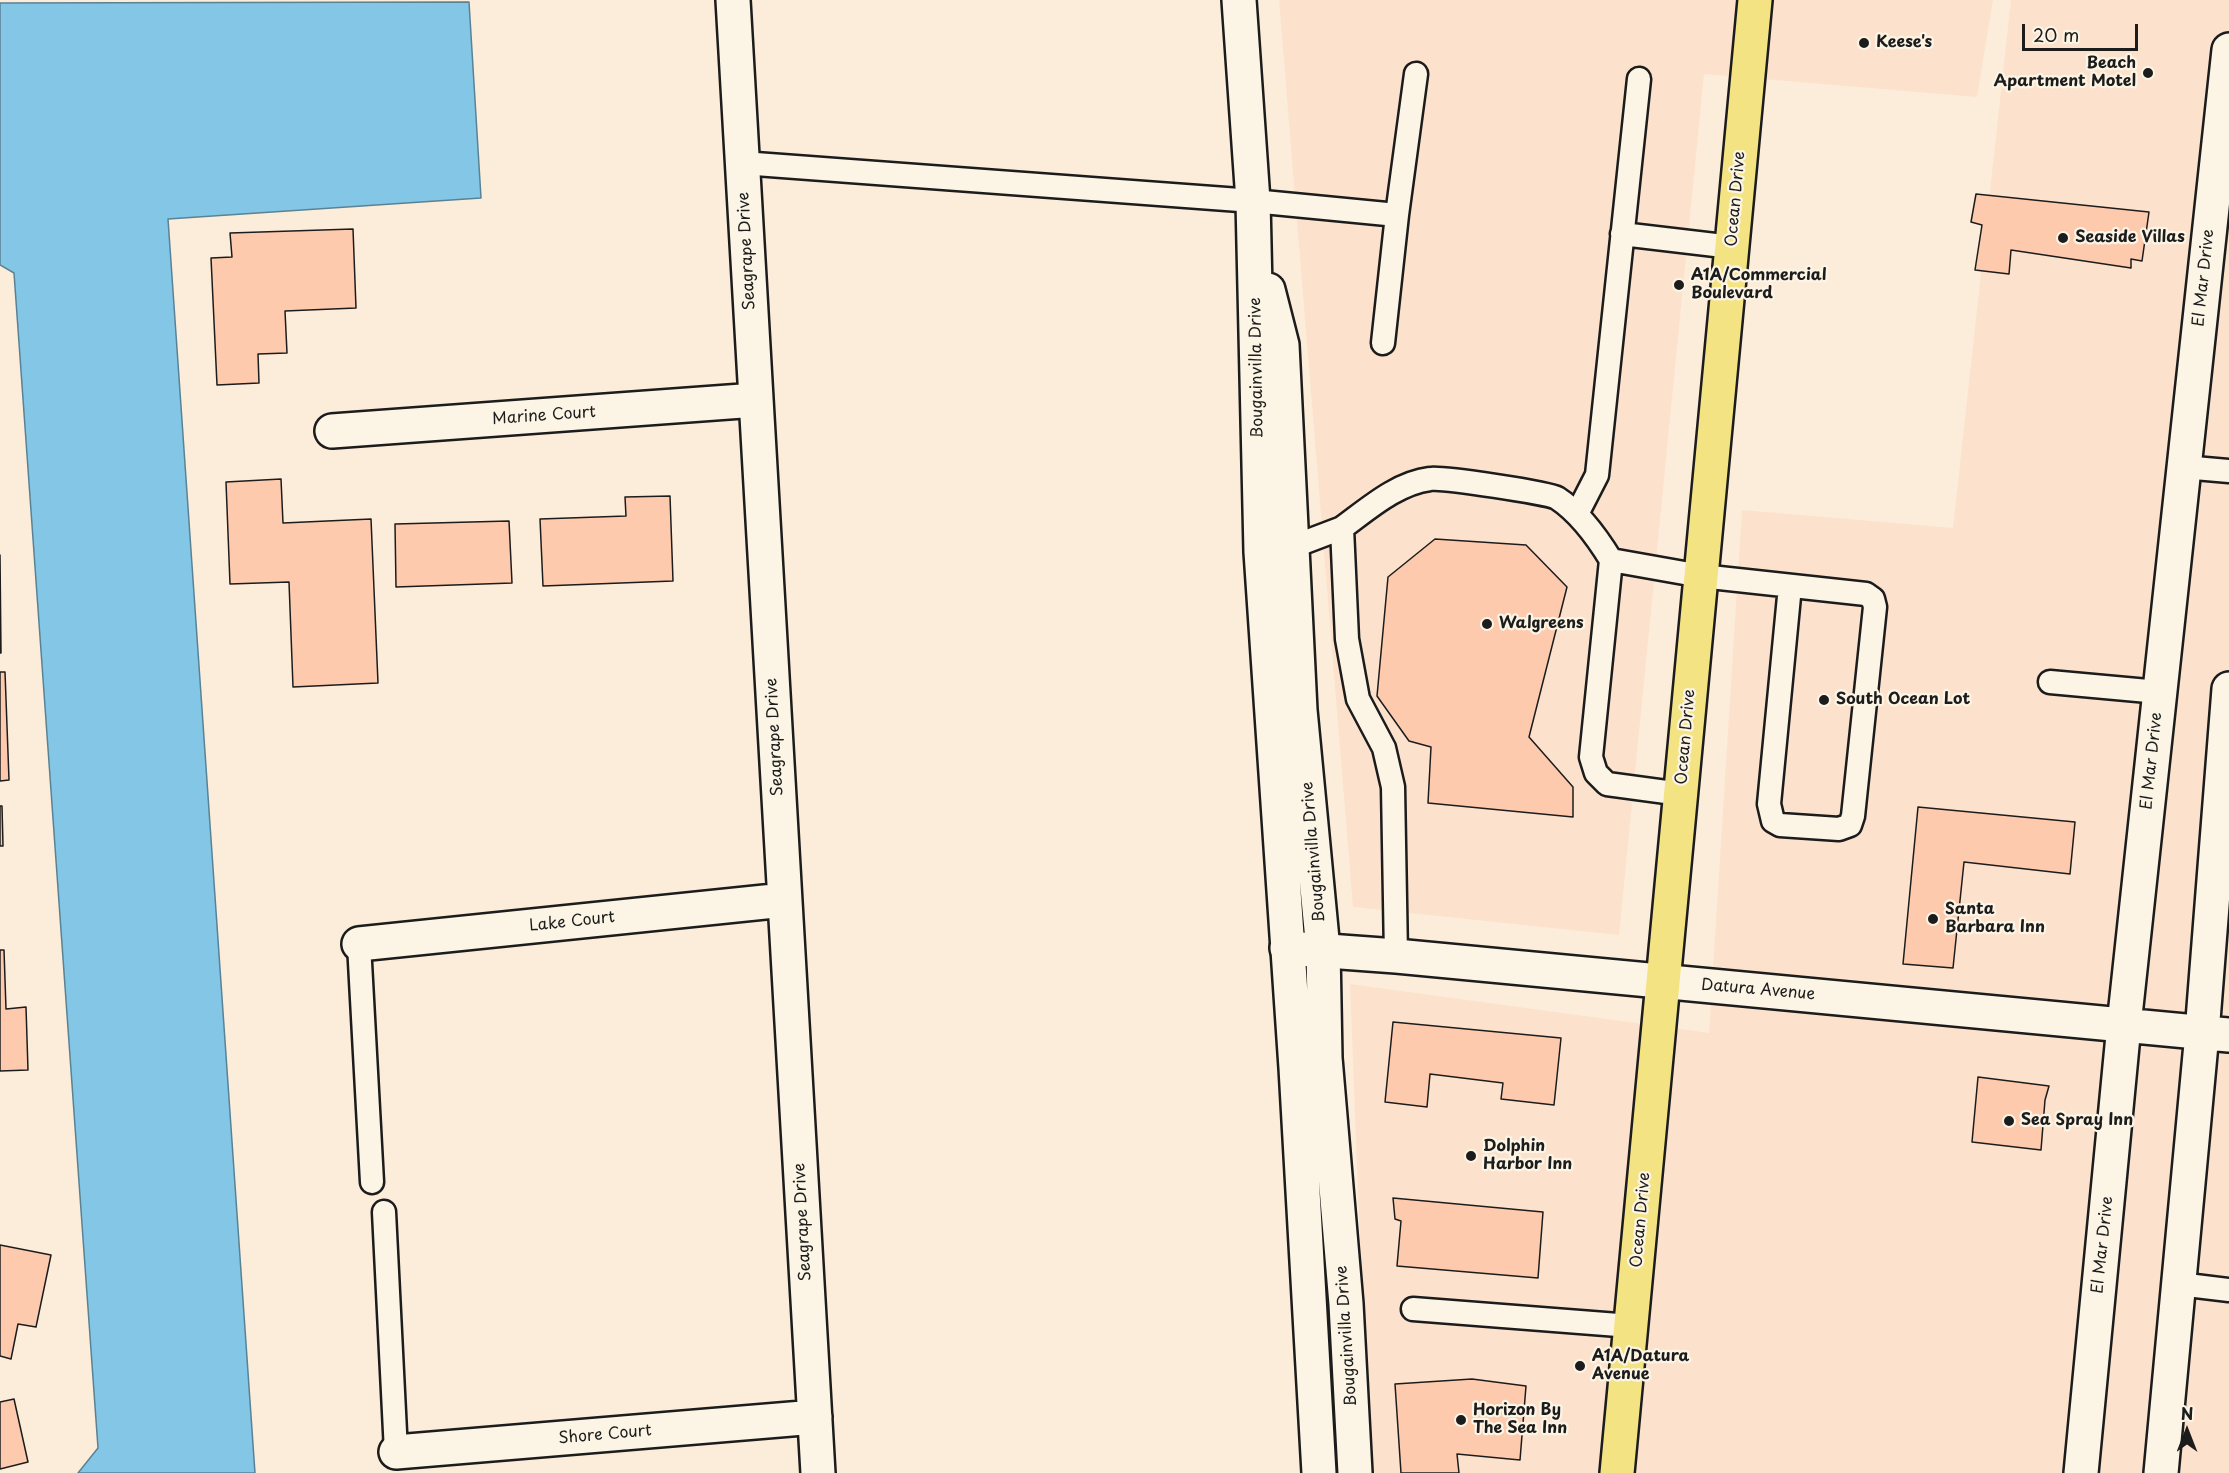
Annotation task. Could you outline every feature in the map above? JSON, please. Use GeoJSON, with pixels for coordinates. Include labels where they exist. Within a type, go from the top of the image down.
{"type":"FeatureCollection","features":[{"type":"Feature","properties":{"kind":"main road","name":"Ocean Drive"},"geometry":{"type":"LineString","coordinates":[[1617,1473],[1755,0]]}},
{"type":"Feature","properties":{"kind":"street","name":"Seagrape Drive"},"geometry":{"type":"LineString","coordinates":[[733,0],[818,1473]]}},
{"type":"Feature","properties":{"kind":"street","name":"Bougainvilla Drive"},"geometry":{"type":"LineString","coordinates":[[1239,0],[1253,201],[1261,552],[1319,1473]]}},
{"type":"Feature","properties":{"kind":"street","name":"El Mar Drive"},"geometry":{"type":"LineString","coordinates":[[2081,1473],[2124,1025],[2229,50]]}},
{"type":"Feature","properties":{"kind":"street","name":"Bougainvilla Drive"},"geometry":{"type":"LineString","coordinates":[[1254,233],[1282,345],[1300,710],[1323,950],[1325,1058],[1346,1304],[1354,1473]]}},
{"type":"Feature","properties":{"kind":"street","name":"Marine Court"},"geometry":{"type":"LineString","coordinates":[[332,431],[756,400]]}},
{"type":"Feature","properties":{"kind":"street"},"geometry":{"type":"LineString","coordinates":[[2161,1473],[2179,1284],[2216,1034],[2229,690]]}},
{"type":"Feature","properties":{"kind":"street","name":"Lake Court"},"geometry":{"type":"LineString","coordinates":[[359,944],[784,900]]}},
{"type":"Feature","properties":{"kind":"street","name":"Datura Avenue"},"geometry":{"type":"LineString","coordinates":[[1287,948],[1396,956],[2216,1034]]}},
{"type":"Feature","properties":{"kind":"street","name":"Shore Court"},"geometry":{"type":"LineString","coordinates":[[396,1452],[815,1417]]}},
{"type":"Feature","properties":{"kind":"lane"},"geometry":{"type":"LineString","coordinates":[[1383,343],[1416,74]]}},
{"type":"Feature","properties":{"kind":"lane"},"geometry":{"type":"LineString","coordinates":[[1577,514],[1597,475],[1639,79]]}},
{"type":"Feature","properties":{"kind":"lane"},"geometry":{"type":"LineString","coordinates":[[742,163],[1253,201],[1397,215]]}},
{"type":"Feature","properties":{"kind":"lane"},"geometry":{"type":"LineString","coordinates":[[1622,234],[1732,246]]}},
{"type":"Feature","properties":{"kind":"lane"},"geometry":{"type":"LineString","coordinates":[[2183,467],[2229,471]]}},
{"type":"Feature","properties":{"kind":"lane"},"geometry":{"type":"LineString","coordinates":[[1261,552],[1292,547],[1342,528],[1388,495],[1408,485],[1430,479],[1463,481],[1554,496],[1577,514],[1600,542],[1611,560],[1591,757],[1596,773],[1607,784],[1681,794]]}},
{"type":"Feature","properties":{"kind":"lane"},"geometry":{"type":"LineString","coordinates":[[1342,528],[1347,639],[1358,699],[1384,748],[1393,787],[1396,956]]}},
{"type":"Feature","properties":{"kind":"lane"},"geometry":{"type":"LineString","coordinates":[[1611,560],[1701,576],[1866,594],[1873,599],[1875,607],[1854,816],[1850,825],[1839,829],[1780,825],[1773,821],[1768,804],[1790,586]]}},
{"type":"Feature","properties":{"kind":"lane"},"geometry":{"type":"LineString","coordinates":[[2050,682],[2159,692]]}},
{"type":"Feature","properties":{"kind":"lane"},"geometry":{"type":"LineString","coordinates":[[359,944],[372,1182]]}},
{"type":"Feature","properties":{"kind":"lane"},"geometry":{"type":"LineString","coordinates":[[384,1212],[396,1452]]}},
{"type":"Feature","properties":{"kind":"lane"},"geometry":{"type":"LineString","coordinates":[[2179,1284],[2229,1290]]}},
{"type":"Feature","properties":{"kind":"lane"},"geometry":{"type":"LineString","coordinates":[[1413,1309],[1631,1326]]}},
{"type":"Feature","properties":{"kind":"shaded area"},"geometry":{"type":"Polygon","coordinates":[[[1279,0],[1993,0],[1977,97],[1704,74],[1619,935],[1353,907],[1279,0]]]}},
{"type":"Feature","properties":{"kind":"shaded area"},"geometry":{"type":"Polygon","coordinates":[[[2011,0],[2229,0],[2229,1473],[1369,1473],[1350,984],[1709,1033],[1742,510],[1953,528],[2011,0]]]}},
{"type":"Feature","properties":{"kind":"water"},"geometry":{"type":"Polygon","coordinates":[[[469,2],[481,198],[168,219],[255,1473],[78,1473],[98,1448],[14,273],[0,265],[0,3],[469,2]]]}},
{"type":"Feature","properties":{"kind":"building","name":"Seaside Villas"},"geometry":{"type":"Polygon","coordinates":[[[1976,194],[2149,212],[2142,261],[2131,259],[2131,268],[2011,250],[2009,274],[1975,270],[1982,225],[1971,222],[1976,194]]]}},
{"type":"Feature","properties":{"kind":"building"},"geometry":{"type":"Polygon","coordinates":[[[353,229],[356,308],[285,311],[287,353],[258,354],[259,383],[217,385],[211,258],[232,257],[230,233],[353,229]]]}},
{"type":"Feature","properties":{"kind":"building"},"geometry":{"type":"Polygon","coordinates":[[[281,479],[283,523],[371,519],[378,683],[293,687],[289,582],[230,584],[226,482],[281,479]]]}},
{"type":"Feature","properties":{"kind":"building"},"geometry":{"type":"Polygon","coordinates":[[[670,496],[673,581],[543,586],[540,519],[626,516],[625,497],[670,496]]]}},
{"type":"Feature","properties":{"kind":"building"},"geometry":{"type":"Polygon","coordinates":[[[509,521],[512,583],[396,587],[395,524],[509,521]]]}},
{"type":"Feature","properties":{"kind":"building"},"geometry":{"type":"Polygon","coordinates":[[[1435,539],[1526,545],[1567,587],[1529,737],[1573,787],[1573,817],[1428,803],[1431,747],[1409,741],[1377,696],[1388,577],[1435,539]]]}},
{"type":"Feature","properties":{"kind":"building"},"geometry":{"type":"Polygon","coordinates":[[[0,555],[1,653],[0,653],[0,555]]]}},
{"type":"Feature","properties":{"kind":"building"},"geometry":{"type":"Polygon","coordinates":[[[0,672],[5,672],[9,780],[0,781],[0,672]]]}},
{"type":"Feature","properties":{"kind":"building"},"geometry":{"type":"Polygon","coordinates":[[[0,806],[2,806],[3,846],[0,846],[0,806]]]}},
{"type":"Feature","properties":{"kind":"building","name":"Santa Barbara Inn"},"geometry":{"type":"Polygon","coordinates":[[[1918,807],[2075,822],[2070,874],[1964,862],[1953,968],[1903,964],[1918,807]]]}},
{"type":"Feature","properties":{"kind":"building"},"geometry":{"type":"Polygon","coordinates":[[[0,950],[4,950],[6,1009],[26,1007],[28,1070],[0,1071],[0,950]]]}},
{"type":"Feature","properties":{"kind":"building"},"geometry":{"type":"Polygon","coordinates":[[[1393,1022],[1561,1038],[1554,1105],[1501,1099],[1503,1083],[1430,1074],[1427,1107],[1385,1102],[1393,1022]]]}},
{"type":"Feature","properties":{"kind":"building","name":"Sea Spray Inn"},"geometry":{"type":"Polygon","coordinates":[[[1978,1077],[2049,1086],[2045,1100],[2041,1150],[1972,1142],[1978,1077]]]}},
{"type":"Feature","properties":{"kind":"building"},"geometry":{"type":"Polygon","coordinates":[[[1393,1198],[1543,1212],[1538,1278],[1397,1266],[1401,1221],[1395,1219],[1393,1198]]]}},
{"type":"Feature","properties":{"kind":"building"},"geometry":{"type":"Polygon","coordinates":[[[0,1245],[51,1255],[36,1327],[18,1324],[11,1359],[0,1356],[0,1245]]]}},
{"type":"Feature","properties":{"kind":"building","name":"Horizon By The Sea Inn"},"geometry":{"type":"Polygon","coordinates":[[[1472,1379],[1526,1386],[1520,1460],[1457,1454],[1459,1473],[1401,1473],[1395,1384],[1472,1379]]]}},
{"type":"Feature","properties":{"kind":"building"},"geometry":{"type":"Polygon","coordinates":[[[14,1399],[28,1462],[0,1469],[0,1402],[14,1399]]]}},
{"type":"Feature","properties":{"kind":"place","name":"Keese's"},"geometry":{"type":"Point","coordinates":[1864,43]}},
{"type":"Feature","properties":{"kind":"place","name":"Beach Apartment Motel"},"geometry":{"type":"Point","coordinates":[2148,73]}},
{"type":"Feature","properties":{"kind":"place","name":"Seaside Villas"},"geometry":{"type":"Point","coordinates":[2063,238]}},
{"type":"Feature","properties":{"kind":"place","name":"A1A/Commercial Boulevard"},"geometry":{"type":"Point","coordinates":[1679,285]}},
{"type":"Feature","properties":{"kind":"place","name":"Walgreens"},"geometry":{"type":"Point","coordinates":[1487,624]}},
{"type":"Feature","properties":{"kind":"place","name":"South Ocean Lot"},"geometry":{"type":"Point","coordinates":[1824,700]}},
{"type":"Feature","properties":{"kind":"place","name":"Santa Barbara Inn"},"geometry":{"type":"Point","coordinates":[1933,919]}},
{"type":"Feature","properties":{"kind":"place","name":"Sea Spray Inn"},"geometry":{"type":"Point","coordinates":[2009,1121]}},
{"type":"Feature","properties":{"kind":"place","name":"Dolphin Harbor Inn"},"geometry":{"type":"Point","coordinates":[1471,1156]}},
{"type":"Feature","properties":{"kind":"place","name":"A1A/Datura Avenue"},"geometry":{"type":"Point","coordinates":[1580,1366]}},
{"type":"Feature","properties":{"kind":"place","name":"Horizon By The Sea Inn"},"geometry":{"type":"Point","coordinates":[1461,1420]}}]}
